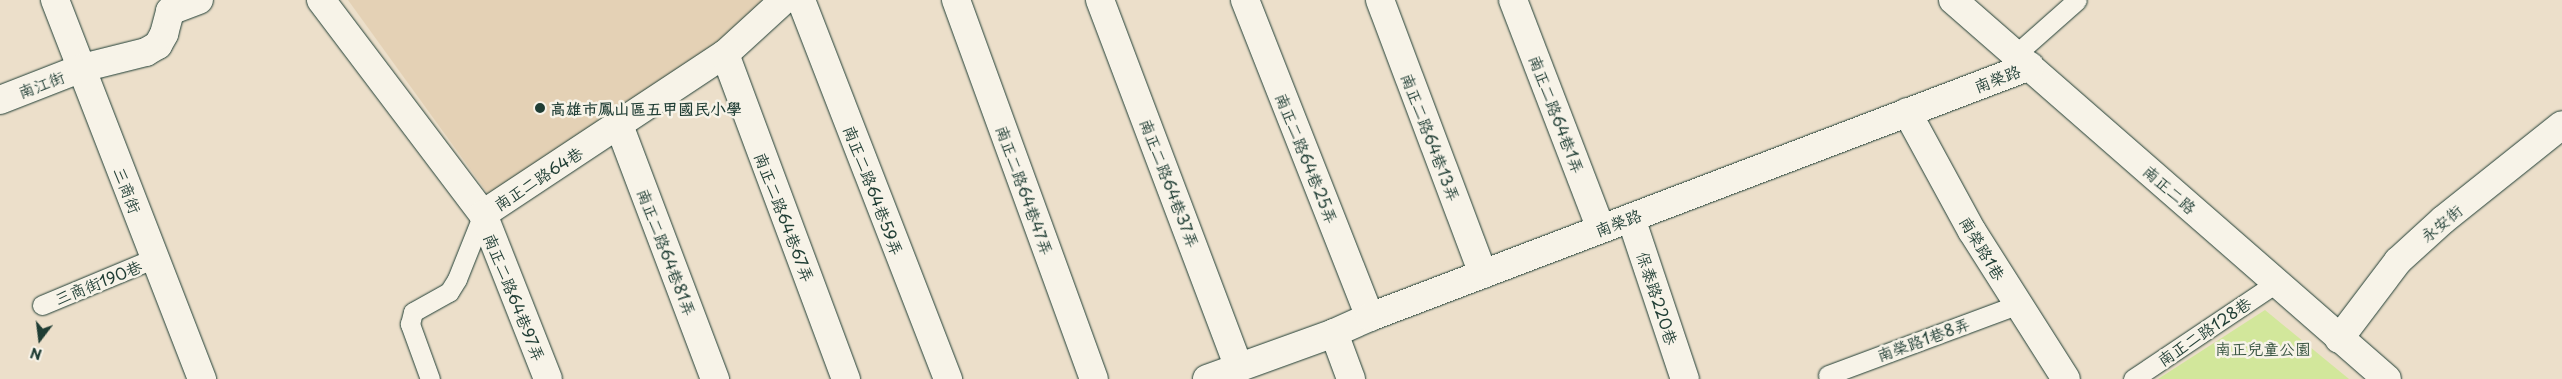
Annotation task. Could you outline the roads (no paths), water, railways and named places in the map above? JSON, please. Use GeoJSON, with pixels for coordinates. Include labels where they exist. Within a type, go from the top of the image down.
{"type":"FeatureCollection","features":[{"type":"Feature","properties":{"kind":"street","name":"三商街"},"geometry":{"type":"LineString","coordinates":[[55,0],[202,379]]}},
{"type":"Feature","properties":{"kind":"street"},"geometry":{"type":"LineString","coordinates":[[82,68],[146,52],[158,45],[164,34],[168,6],[199,0]]}},
{"type":"Feature","properties":{"kind":"street","name":"南正二路64巷"},"geometry":{"type":"LineString","coordinates":[[321,0],[482,214],[725,54],[784,0]]}},
{"type":"Feature","properties":{"kind":"street","name":"南正二路64巷59弄"},"geometry":{"type":"LineString","coordinates":[[801,0],[948,379]]}},
{"type":"Feature","properties":{"kind":"street","name":"南正二路64巷47弄"},"geometry":{"type":"LineString","coordinates":[[956,0],[1094,379]]}},
{"type":"Feature","properties":{"kind":"street","name":"南正二路64巷37弄"},"geometry":{"type":"LineString","coordinates":[[1100,0],[1240,367]]}},
{"type":"Feature","properties":{"kind":"street","name":"南正二路64巷25弄"},"geometry":{"type":"LineString","coordinates":[[1245,0],[1370,317]]}},
{"type":"Feature","properties":{"kind":"street","name":"南正二路64巷13弄"},"geometry":{"type":"LineString","coordinates":[[1380,0],[1483,274]]}},
{"type":"Feature","properties":{"kind":"street","name":"南正二路64巷1弄"},"geometry":{"type":"LineString","coordinates":[[1513,0],[1601,229]]}},
{"type":"Feature","properties":{"kind":"street","name":"南正二路"},"geometry":{"type":"LineString","coordinates":[[1953,0],[2387,379]]}},
{"type":"Feature","properties":{"kind":"street","name":"南正二路64巷67弄"},"geometry":{"type":"LineString","coordinates":[[725,54],[846,379]]}},
{"type":"Feature","properties":{"kind":"street","name":"南榮路"},"geometry":{"type":"LineString","coordinates":[[1207,379],[1334,333],[1370,317],[1907,112],[2023,60]]}},
{"type":"Feature","properties":{"kind":"street","name":"南江街"},"geometry":{"type":"LineString","coordinates":[[0,100],[82,68]]}},
{"type":"Feature","properties":{"kind":"street","name":"南榮路1巷"},"geometry":{"type":"LineString","coordinates":[[1907,112],[1972,231],[2066,379]]}},
{"type":"Feature","properties":{"kind":"street","name":"南正二路64巷81弄"},"geometry":{"type":"LineString","coordinates":[[619,125],[715,379]]}},
{"type":"Feature","properties":{"kind":"street","name":"永安街"},"geometry":{"type":"LineString","coordinates":[[2339,339],[2398,261],[2443,220],[2562,125]]}},
{"type":"Feature","properties":{"kind":"street","name":"南正二路64巷97弄"},"geometry":{"type":"LineString","coordinates":[[482,214],[548,379]]}},
{"type":"Feature","properties":{"kind":"street","name":"保泰路220巷"},"geometry":{"type":"LineString","coordinates":[[1631,218],[1685,379]]}},
{"type":"Feature","properties":{"kind":"street"},"geometry":{"type":"LineString","coordinates":[[1334,333],[1351,379]]}},
{"type":"Feature","properties":{"kind":"lane"},"geometry":{"type":"LineString","coordinates":[[2023,60],[2077,0]]}},
{"type":"Feature","properties":{"kind":"lane"},"geometry":{"type":"LineString","coordinates":[[430,379],[410,324],[412,312],[449,292],[457,279],[482,214]]}},
{"type":"Feature","properties":{"kind":"lane","name":"三商街190巷"},"geometry":{"type":"LineString","coordinates":[[42,305],[155,258]]}},
{"type":"Feature","properties":{"kind":"lane","name":"南正二路128巷"},"geometry":{"type":"LineString","coordinates":[[2133,379],[2276,282]]}},
{"type":"Feature","properties":{"kind":"lane","name":"南榮路1巷8弄"},"geometry":{"type":"LineString","coordinates":[[1828,374],[2018,304]]}},
{"type":"Feature","properties":{"kind":"place","name":"高雄市鳳山區五甲國民小學"},"geometry":{"type":"Point","coordinates":[540,108]}},
{"type":"Feature","properties":{"kind":"park label","name":"南正兒童公園"},"geometry":{"type":"Point","coordinates":[2263,348]}}]}
